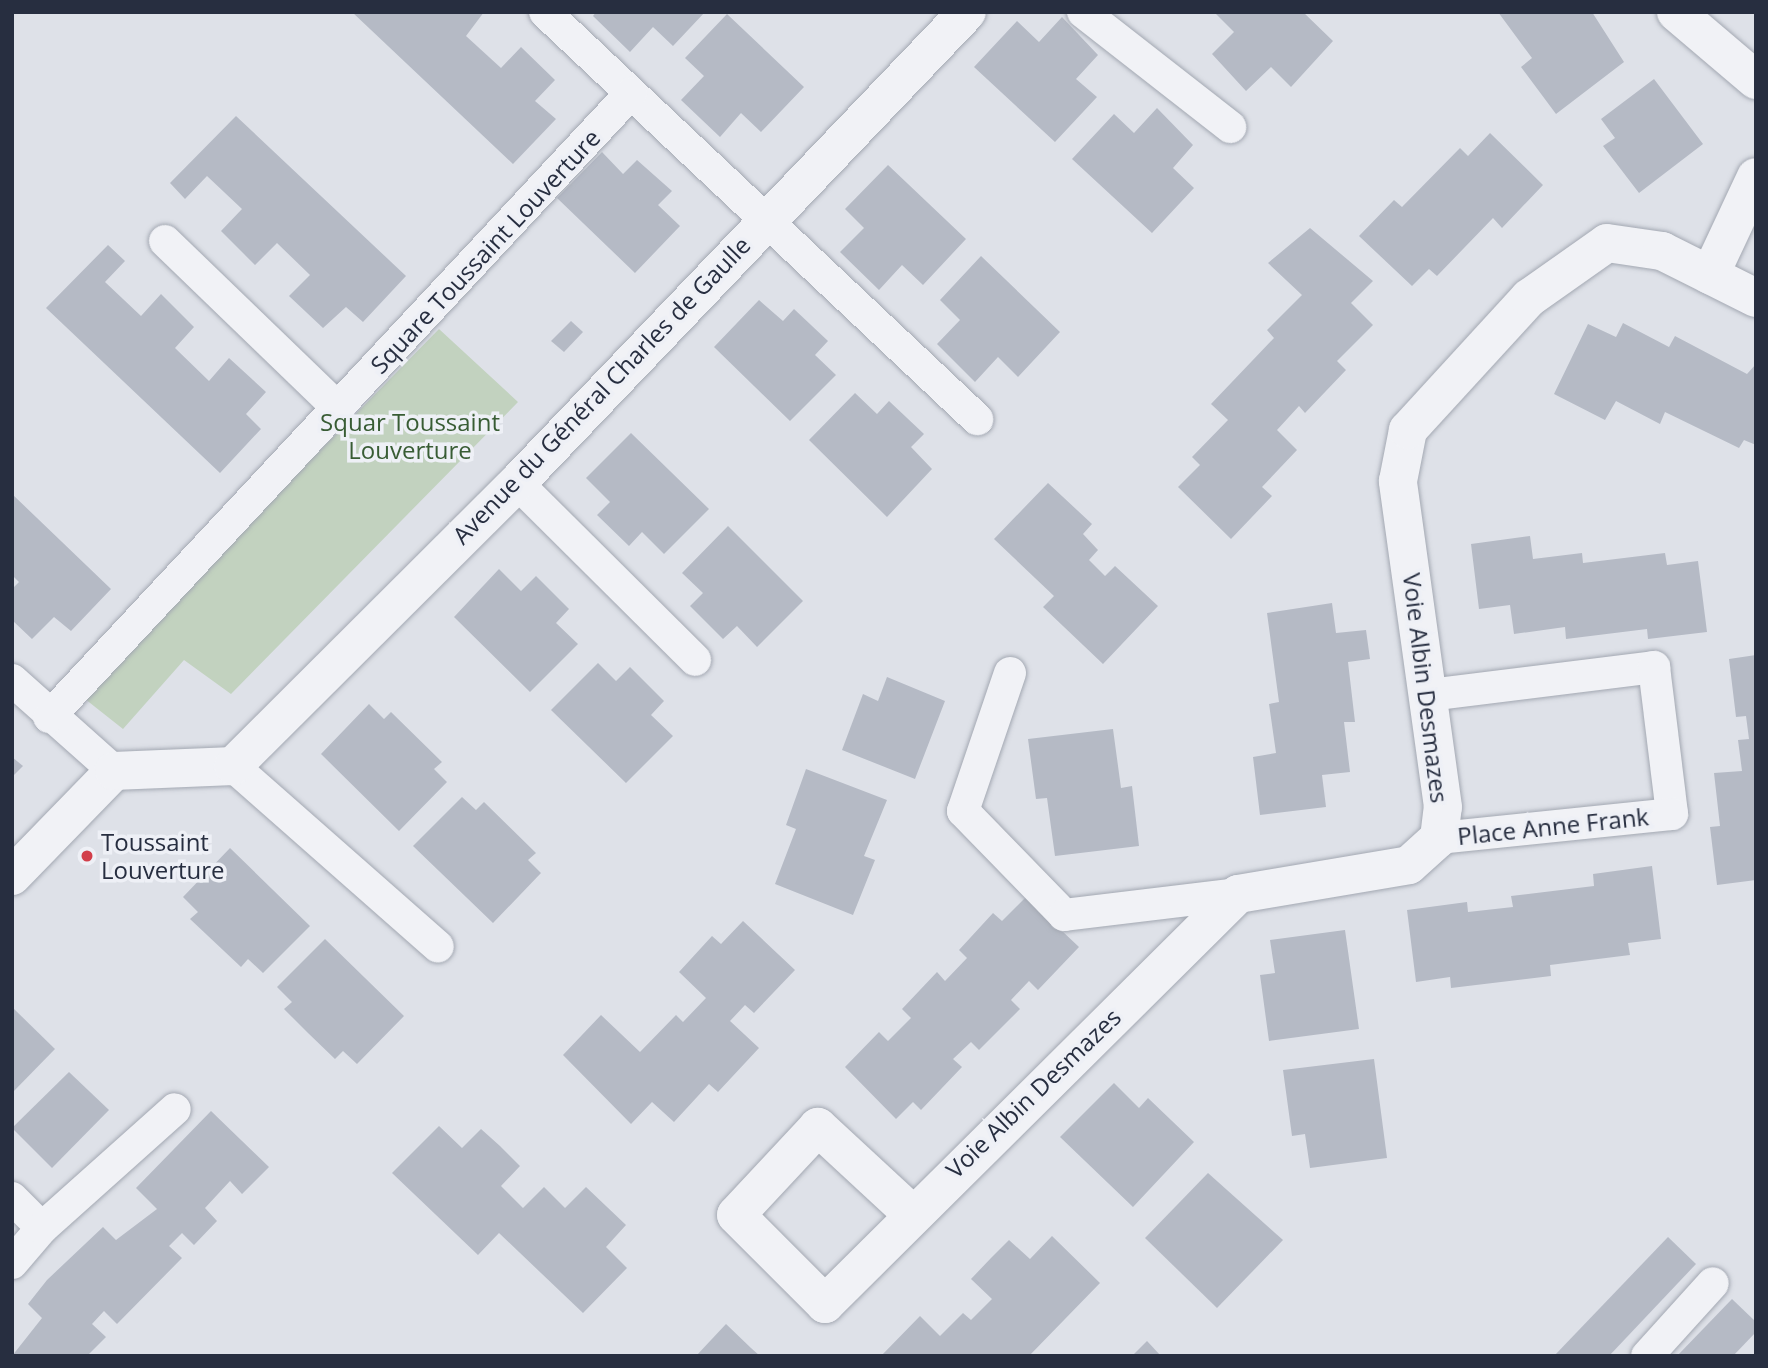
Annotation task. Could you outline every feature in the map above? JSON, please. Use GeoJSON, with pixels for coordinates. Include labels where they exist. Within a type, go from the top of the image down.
{"type":"FeatureCollection","features":[{"type":"Feature","properties":{"kind":"street","name":"Avenue du Général Charles de Gaulle"},"geometry":{"type":"LineString","coordinates":[[233,766],[517,484],[764,219],[967,12]]}},
{"type":"Feature","properties":{"kind":"street"},"geometry":{"type":"LineString","coordinates":[[1676,12],[1756,80]]}},
{"type":"Feature","properties":{"kind":"street"},"geometry":{"type":"LineString","coordinates":[[1710,275],[1756,177]]}},
{"type":"Feature","properties":{"kind":"street","name":"Voie Albin Desmazes"},"geometry":{"type":"LineString","coordinates":[[911,1213],[818,1127],[736,1214],[825,1304],[911,1213],[1238,894],[1409,865],[1439,838],[1443,807],[1430,695],[1398,481],[1408,430],[1529,298],[1607,243],[1662,251],[1756,298]]}},
{"type":"Feature","properties":{"kind":"street"},"geometry":{"type":"LineString","coordinates":[[12,876],[114,771],[233,766]]}},
{"type":"Feature","properties":{"kind":"lane"},"geometry":{"type":"LineString","coordinates":[[545,12],[977,419]]}},
{"type":"Feature","properties":{"kind":"lane"},"geometry":{"type":"LineString","coordinates":[[1083,12],[1230,127]]}},
{"type":"Feature","properties":{"kind":"lane","name":"Square Toussaint Louverture"},"geometry":{"type":"LineString","coordinates":[[49,717],[631,93]]}},
{"type":"Feature","properties":{"kind":"lane"},"geometry":{"type":"LineString","coordinates":[[166,241],[339,409]]}},
{"type":"Feature","properties":{"kind":"lane"},"geometry":{"type":"LineString","coordinates":[[517,484],[695,660]]}},
{"type":"Feature","properties":{"kind":"lane","name":"Place Anne Frank"},"geometry":{"type":"LineString","coordinates":[[1430,695],[1654,667],[1672,814],[1439,838]]}},
{"type":"Feature","properties":{"kind":"lane"},"geometry":{"type":"LineString","coordinates":[[1010,673],[963,811],[1064,915],[1238,894]]}},
{"type":"Feature","properties":{"kind":"lane"},"geometry":{"type":"LineString","coordinates":[[12,680],[49,717],[114,771]]}},
{"type":"Feature","properties":{"kind":"lane"},"geometry":{"type":"LineString","coordinates":[[233,766],[438,947]]}},
{"type":"Feature","properties":{"kind":"lane"},"geometry":{"type":"LineString","coordinates":[[12,1263],[42,1228],[175,1109]]}},
{"type":"Feature","properties":{"kind":"lane"},"geometry":{"type":"LineString","coordinates":[[12,1198],[42,1228]]}},
{"type":"Feature","properties":{"kind":"lane"},"geometry":{"type":"LineString","coordinates":[[1647,1356],[1713,1283]]}},
{"type":"Feature","properties":{"kind":"green space","name":"Squar Toussaint Louverture"},"geometry":{"type":"Polygon","coordinates":[[[439,329],[518,402],[231,694],[184,660],[123,729],[80,695],[439,329]]]}},
{"type":"Feature","properties":{"kind":"building"},"geometry":{"type":"Polygon","coordinates":[[[352,12],[484,12],[466,36],[501,68],[521,47],[555,80],[535,101],[556,119],[513,164],[352,12]]]}},
{"type":"Feature","properties":{"kind":"building"},"geometry":{"type":"Polygon","coordinates":[[[596,12],[705,12],[673,46],[653,27],[630,52],[593,16],[596,12]]]}},
{"type":"Feature","properties":{"kind":"building"},"geometry":{"type":"Polygon","coordinates":[[[1214,12],[1303,12],[1333,41],[1291,87],[1271,67],[1246,91],[1212,54],[1234,32],[1214,12]]]}},
{"type":"Feature","properties":{"kind":"building"},"geometry":{"type":"Polygon","coordinates":[[[1498,12],[1592,12],[1624,62],[1556,114],[1521,67],[1532,58],[1498,12]]]}},
{"type":"Feature","properties":{"kind":"building"},"geometry":{"type":"Polygon","coordinates":[[[727,14],[804,87],[761,132],[741,113],[720,137],[681,100],[704,76],[685,58],[727,14]]]}},
{"type":"Feature","properties":{"kind":"building"},"geometry":{"type":"Polygon","coordinates":[[[1062,17],[1098,55],[1076,79],[1097,97],[1055,142],[974,67],[1017,21],[1039,42],[1062,17]]]}},
{"type":"Feature","properties":{"kind":"building"},"geometry":{"type":"Polygon","coordinates":[[[1654,79],[1703,144],[1639,193],[1603,146],[1615,138],[1601,119],[1654,79]]]}},
{"type":"Feature","properties":{"kind":"building"},"geometry":{"type":"Polygon","coordinates":[[[1157,108],[1193,145],[1173,168],[1194,188],[1152,233],[1072,159],[1114,114],[1134,133],[1157,108]]]}},
{"type":"Feature","properties":{"kind":"building"},"geometry":{"type":"Polygon","coordinates":[[[236,116],[406,276],[363,322],[346,307],[323,328],[289,296],[310,275],[277,243],[255,265],[221,231],[242,209],[207,176],[185,199],[170,183],[236,116]]]}},
{"type":"Feature","properties":{"kind":"building"},"geometry":{"type":"Polygon","coordinates":[[[1490,133],[1543,185],[1502,228],[1493,218],[1437,276],[1429,269],[1412,286],[1359,236],[1394,200],[1402,207],[1460,148],[1468,156],[1490,133]]]}},
{"type":"Feature","properties":{"kind":"building"},"geometry":{"type":"Polygon","coordinates":[[[602,152],[623,174],[637,160],[672,191],[658,205],[680,226],[635,273],[557,198],[602,152]]]}},
{"type":"Feature","properties":{"kind":"building"},"geometry":{"type":"Polygon","coordinates":[[[888,165],[966,239],[923,285],[902,265],[879,290],[840,252],[864,228],[845,209],[888,165]]]}},
{"type":"Feature","properties":{"kind":"building"},"geometry":{"type":"Polygon","coordinates":[[[1310,228],[1373,281],[1351,303],[1373,325],[1337,361],[1346,370],[1305,413],[1299,406],[1277,430],[1297,450],[1262,487],[1272,496],[1231,539],[1178,487],[1200,465],[1192,457],[1228,420],[1211,404],[1274,338],[1267,330],[1302,295],[1268,263],[1310,228]]]}},
{"type":"Feature","properties":{"kind":"building"},"geometry":{"type":"Polygon","coordinates":[[[108,245],[125,261],[105,282],[141,316],[161,294],[194,327],[175,348],[209,381],[229,358],[266,392],[246,414],[261,429],[220,473],[46,308],[108,245]]]}},
{"type":"Feature","properties":{"kind":"building"},"geometry":{"type":"Polygon","coordinates":[[[981,256],[1060,332],[1018,377],[998,357],[975,382],[937,344],[960,320],[940,300],[981,256]]]}},
{"type":"Feature","properties":{"kind":"building"},"geometry":{"type":"Polygon","coordinates":[[[759,300],[783,321],[794,309],[828,341],[815,355],[836,375],[790,421],[714,347],[759,300]]]}},
{"type":"Feature","properties":{"kind":"building"},"geometry":{"type":"Polygon","coordinates":[[[571,321],[583,332],[564,352],[551,341],[571,321]]]}},
{"type":"Feature","properties":{"kind":"building"},"geometry":{"type":"Polygon","coordinates":[[[1623,323],[1669,347],[1675,336],[1747,374],[1756,364],[1756,445],[1744,440],[1739,448],[1665,412],[1660,424],[1616,401],[1605,420],[1554,394],[1588,324],[1616,337],[1623,323]]]}},
{"type":"Feature","properties":{"kind":"building"},"geometry":{"type":"Polygon","coordinates":[[[855,393],[877,414],[889,401],[924,434],[911,447],[932,469],[887,517],[809,440],[855,393]]]}},
{"type":"Feature","properties":{"kind":"building"},"geometry":{"type":"Polygon","coordinates":[[[631,433],[709,509],[664,554],[642,532],[629,546],[597,515],[610,502],[586,478],[631,433]]]}},
{"type":"Feature","properties":{"kind":"building"},"geometry":{"type":"Polygon","coordinates":[[[1048,483],[1092,524],[1083,534],[1098,550],[1089,560],[1105,576],[1115,566],[1158,606],[1103,664],[1043,607],[1054,596],[994,539],[1048,483]]]}},
{"type":"Feature","properties":{"kind":"building"},"geometry":{"type":"Polygon","coordinates":[[[12,494],[111,589],[71,631],[54,617],[32,639],[12,620],[12,589],[19,582],[12,575],[12,494]]]}},
{"type":"Feature","properties":{"kind":"building"},"geometry":{"type":"Polygon","coordinates":[[[728,526],[803,601],[757,647],[737,626],[723,639],[690,606],[703,593],[682,573],[728,526]]]}},
{"type":"Feature","properties":{"kind":"building"},"geometry":{"type":"Polygon","coordinates":[[[1530,536],[1533,559],[1582,553],[1583,563],[1665,553],[1667,565],[1698,561],[1707,632],[1648,639],[1647,629],[1566,639],[1565,627],[1514,634],[1510,605],[1479,609],[1471,544],[1530,536]]]}},
{"type":"Feature","properties":{"kind":"building"},"geometry":{"type":"Polygon","coordinates":[[[499,569],[521,591],[536,576],[569,609],[556,623],[578,644],[530,692],[454,617],[499,569]]]}},
{"type":"Feature","properties":{"kind":"building"},"geometry":{"type":"Polygon","coordinates":[[[1332,603],[1336,633],[1366,630],[1370,659],[1348,662],[1355,722],[1344,722],[1350,772],[1322,775],[1326,807],[1260,815],[1253,757],[1276,753],[1269,704],[1279,702],[1267,613],[1332,603]]]}},
{"type":"Feature","properties":{"kind":"building"},"geometry":{"type":"Polygon","coordinates":[[[1756,655],[1756,880],[1717,885],[1710,827],[1720,826],[1714,773],[1742,771],[1738,740],[1749,739],[1746,716],[1736,717],[1729,659],[1756,655]]]}},
{"type":"Feature","properties":{"kind":"building"},"geometry":{"type":"Polygon","coordinates":[[[598,663],[616,681],[630,667],[664,701],[651,715],[673,736],[626,783],[551,710],[598,663]]]}},
{"type":"Feature","properties":{"kind":"building"},"geometry":{"type":"Polygon","coordinates":[[[887,677],[945,701],[915,779],[842,750],[863,694],[878,701],[887,677]]]}},
{"type":"Feature","properties":{"kind":"building"},"geometry":{"type":"Polygon","coordinates":[[[369,704],[384,719],[391,712],[442,762],[434,769],[447,782],[399,831],[321,754],[369,704]]]}},
{"type":"Feature","properties":{"kind":"building"},"geometry":{"type":"Polygon","coordinates":[[[1113,729],[1121,788],[1132,786],[1139,846],[1055,856],[1047,798],[1036,799],[1028,739],[1113,729]]]}},
{"type":"Feature","properties":{"kind":"building"},"geometry":{"type":"Polygon","coordinates":[[[12,757],[23,766],[12,777],[12,757]]]}},
{"type":"Feature","properties":{"kind":"building"},"geometry":{"type":"Polygon","coordinates":[[[806,769],[887,800],[864,856],[875,860],[853,915],[775,884],[796,829],[786,825],[806,769]]]}},
{"type":"Feature","properties":{"kind":"building"},"geometry":{"type":"Polygon","coordinates":[[[462,797],[476,810],[484,802],[536,853],[528,860],[541,873],[493,923],[413,846],[462,797]]]}},
{"type":"Feature","properties":{"kind":"building"},"geometry":{"type":"Polygon","coordinates":[[[230,848],[310,926],[263,973],[248,959],[241,967],[190,919],[198,912],[183,897],[230,848]]]}},
{"type":"Feature","properties":{"kind":"building"},"geometry":{"type":"Polygon","coordinates":[[[1652,866],[1661,939],[1628,943],[1630,955],[1550,965],[1551,976],[1451,988],[1450,977],[1416,982],[1407,910],[1467,902],[1468,912],[1513,907],[1511,896],[1594,886],[1593,874],[1652,866]]]}},
{"type":"Feature","properties":{"kind":"building"},"geometry":{"type":"Polygon","coordinates":[[[1026,897],[1079,947],[1038,990],[1029,981],[1011,1000],[1020,1009],[979,1050],[971,1042],[953,1059],[962,1067],[921,1110],[913,1102],[896,1119],[845,1067],[879,1032],[888,1041],[911,1018],[902,1009],[937,972],[945,981],[967,958],[959,950],[993,913],[1002,921],[1026,897]]]}},
{"type":"Feature","properties":{"kind":"building"},"geometry":{"type":"Polygon","coordinates":[[[743,921],[795,970],[754,1013],[745,1005],[730,1021],[759,1048],[718,1092],[709,1084],[674,1122],[652,1102],[631,1124],[563,1055],[601,1015],[640,1052],[676,1015],[683,1022],[706,998],[679,972],[712,936],[721,944],[743,921]]]}},
{"type":"Feature","properties":{"kind":"building"},"geometry":{"type":"Polygon","coordinates":[[[1345,930],[1359,1029],[1269,1041],[1260,975],[1275,973],[1270,940],[1345,930]]]}},
{"type":"Feature","properties":{"kind":"building"},"geometry":{"type":"Polygon","coordinates":[[[325,939],[404,1016],[357,1064],[343,1051],[335,1059],[284,1009],[292,1002],[277,987],[325,939]]]}},
{"type":"Feature","properties":{"kind":"building"},"geometry":{"type":"Polygon","coordinates":[[[12,1007],[55,1049],[12,1093],[12,1007]]]}},
{"type":"Feature","properties":{"kind":"building"},"geometry":{"type":"Polygon","coordinates":[[[1374,1059],[1387,1158],[1310,1168],[1305,1134],[1292,1136],[1283,1070],[1374,1059]]]}},
{"type":"Feature","properties":{"kind":"building"},"geometry":{"type":"Polygon","coordinates":[[[69,1072],[109,1110],[52,1168],[12,1128],[69,1072]]]}},
{"type":"Feature","properties":{"kind":"building"},"geometry":{"type":"Polygon","coordinates":[[[1114,1083],[1139,1108],[1148,1098],[1194,1142],[1133,1207],[1060,1137],[1114,1083]]]}},
{"type":"Feature","properties":{"kind":"building"},"geometry":{"type":"Polygon","coordinates":[[[211,1111],[269,1167],[242,1194],[230,1181],[205,1208],[217,1221],[194,1245],[182,1233],[169,1246],[182,1258],[117,1324],[104,1311],[92,1324],[106,1337],[87,1356],[12,1356],[42,1318],[28,1304],[47,1280],[103,1227],[116,1240],[157,1209],[136,1188],[211,1111]]]}},
{"type":"Feature","properties":{"kind":"building"},"geometry":{"type":"Polygon","coordinates":[[[439,1126],[462,1148],[481,1129],[500,1146],[520,1166],[501,1186],[523,1208],[544,1187],[565,1208],[586,1187],[626,1225],[606,1247],[627,1268],[583,1313],[499,1233],[478,1255],[392,1173],[439,1126]]]}},
{"type":"Feature","properties":{"kind":"building"},"geometry":{"type":"Polygon","coordinates":[[[1208,1173],[1283,1240],[1217,1308],[1145,1238],[1208,1173]]]}},
{"type":"Feature","properties":{"kind":"building"},"geometry":{"type":"Polygon","coordinates":[[[1052,1236],[1100,1283],[1029,1356],[881,1356],[920,1316],[940,1336],[963,1313],[971,1320],[992,1299],[971,1279],[991,1258],[1009,1240],[1030,1259],[1052,1236]]]}},
{"type":"Feature","properties":{"kind":"building"},"geometry":{"type":"Polygon","coordinates":[[[1668,1237],[1696,1264],[1609,1356],[1554,1356],[1668,1237]]]}},
{"type":"Feature","properties":{"kind":"building"},"geometry":{"type":"Polygon","coordinates":[[[1732,1299],[1756,1322],[1756,1332],[1733,1356],[1677,1356],[1732,1299]]]}},
{"type":"Feature","properties":{"kind":"building"},"geometry":{"type":"Polygon","coordinates":[[[726,1324],[751,1348],[760,1356],[696,1356],[726,1324]]]}},
{"type":"Feature","properties":{"kind":"building"},"geometry":{"type":"Polygon","coordinates":[[[1147,1341],[1161,1356],[1132,1356],[1147,1341]]]}},
{"type":"Feature","properties":{"kind":"place","name":"Toussaint Louverture"},"geometry":{"type":"Point","coordinates":[87,856]}}]}
